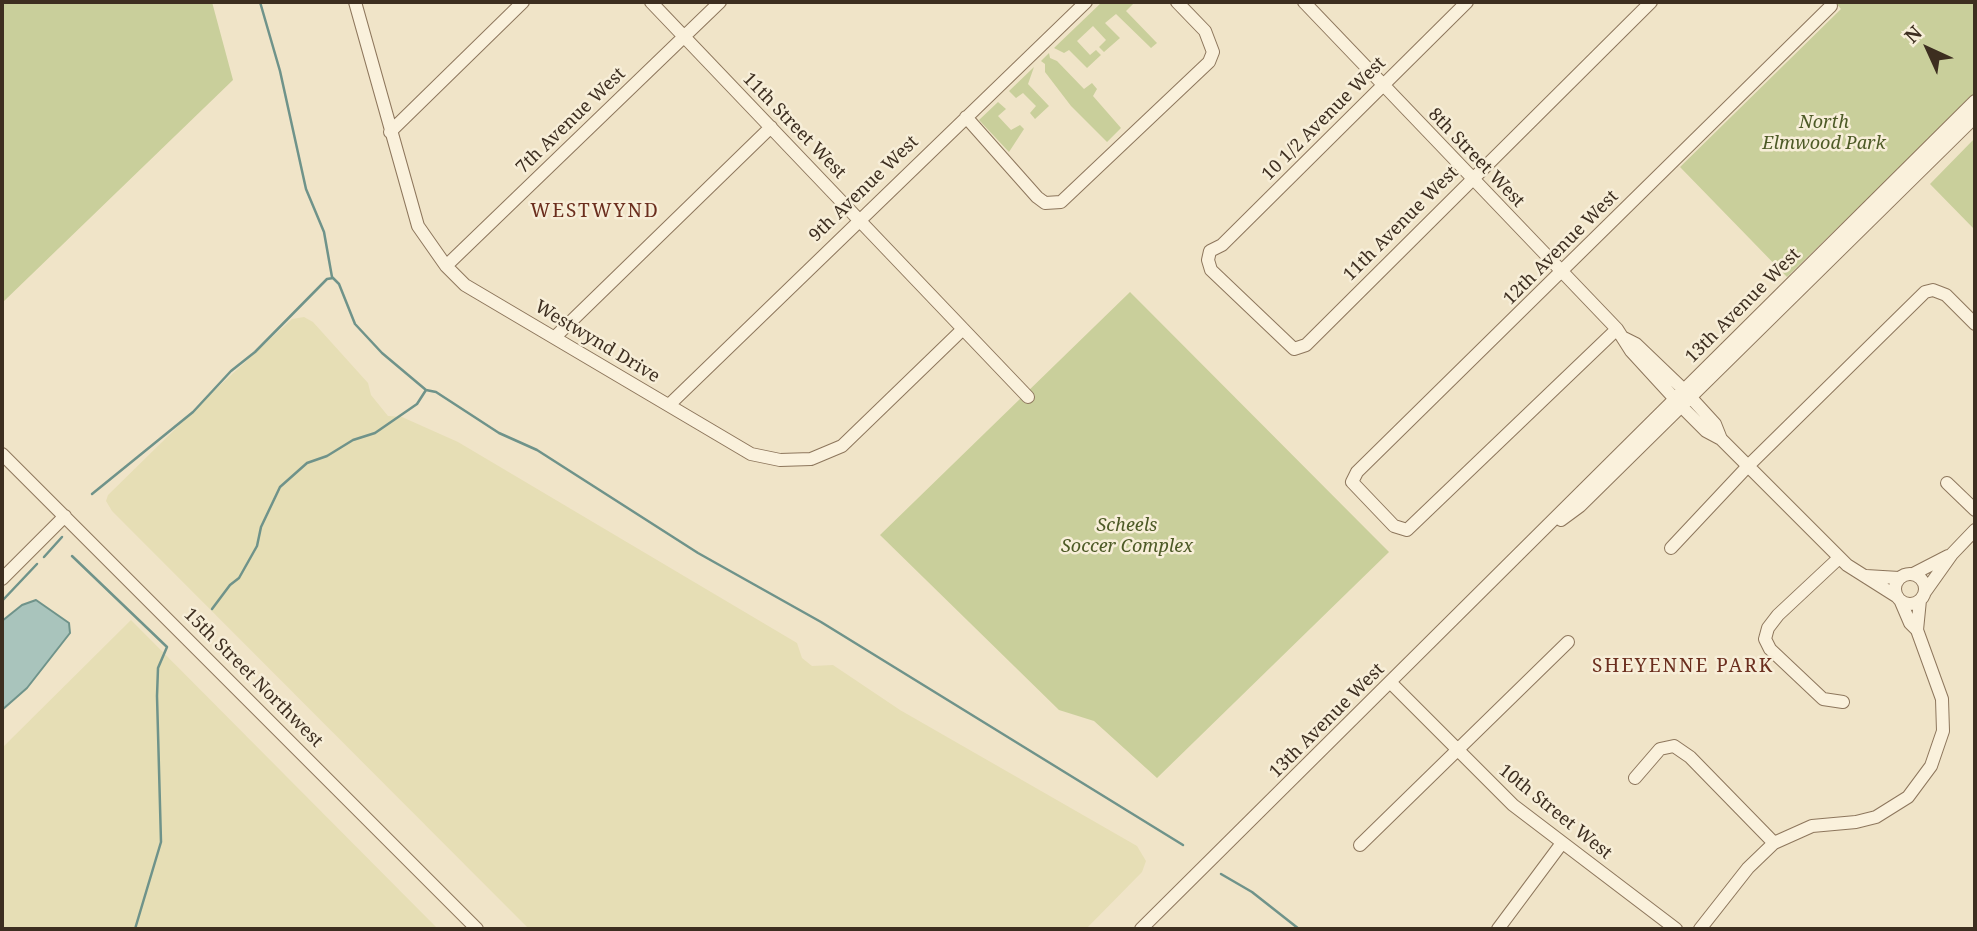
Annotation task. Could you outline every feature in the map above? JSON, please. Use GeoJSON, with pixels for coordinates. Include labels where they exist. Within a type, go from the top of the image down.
{"type":"FeatureCollection","features":[{"type":"Feature","properties":{"kind":"street","name":"Westwynd Drive"},"geometry":{"type":"LineString","coordinates":[[355,2],[418,226],[446,266],[465,285],[751,454],[780,460],[811,459],[842,446],[963,329]]}},
{"type":"Feature","properties":{"kind":"street"},"geometry":{"type":"LineString","coordinates":[[390,132],[523,2]]}},
{"type":"Feature","properties":{"kind":"street","name":"11th Street West"},"geometry":{"type":"LineString","coordinates":[[651,2],[1028,397]]}},
{"type":"Feature","properties":{"kind":"street","name":"7th Avenue West"},"geometry":{"type":"LineString","coordinates":[[446,266],[720,2]]}},
{"type":"Feature","properties":{"kind":"street","name":"9th Avenue West"},"geometry":{"type":"LineString","coordinates":[[669,405],[859,218],[1086,2]]}},
{"type":"Feature","properties":{"kind":"street"},"geometry":{"type":"LineString","coordinates":[[966,117],[1037,197],[1052,204],[1061,202],[1209,62],[1213,52],[1205,31],[1177,2]]}},
{"type":"Feature","properties":{"kind":"street","name":"8th Street West"},"geometry":{"type":"LineString","coordinates":[[1304,2],[1620,334],[1636,344],[1682,397],[1706,431],[1721,439],[1839,558],[1898,599]]}},
{"type":"Feature","properties":{"kind":"street","name":"10 1/2 Avenue West"},"geometry":{"type":"LineString","coordinates":[[1294,349],[1211,270],[1208,260],[1210,251],[1222,245],[1467,2]]}},
{"type":"Feature","properties":{"kind":"street","name":"11th Avenue West"},"geometry":{"type":"LineString","coordinates":[[1294,349],[1306,345],[1651,2]]}},
{"type":"Feature","properties":{"kind":"street","name":"12th Avenue West"},"geometry":{"type":"LineString","coordinates":[[1620,334],[1407,530],[1394,526],[1352,482],[1357,472],[1831,6]]}},
{"type":"Feature","properties":{"kind":"street","name":"13th Avenue West"},"geometry":{"type":"LineString","coordinates":[[1682,397],[1975,101]]}},
{"type":"Feature","properties":{"kind":"street","name":"13th Avenue West"},"geometry":{"type":"LineString","coordinates":[[1142,929],[1538,538],[1572,499],[1975,117]]}},
{"type":"Feature","properties":{"kind":"street"},"geometry":{"type":"LineString","coordinates":[[555,337],[771,127]]}},
{"type":"Feature","properties":{"kind":"street"},"geometry":{"type":"LineString","coordinates":[[1671,548],[1748,466],[1919,298],[1933,290],[1946,295],[1975,324]]}},
{"type":"Feature","properties":{"kind":"street","name":"15th Street Northwest"},"geometry":{"type":"LineString","coordinates":[[2,454],[477,929]]}},
{"type":"Feature","properties":{"kind":"street"},"geometry":{"type":"LineString","coordinates":[[1947,482],[1975,510]]}},
{"type":"Feature","properties":{"kind":"street"},"geometry":{"type":"LineString","coordinates":[[2,579],[65,516]]}},
{"type":"Feature","properties":{"kind":"street"},"geometry":{"type":"LineString","coordinates":[[1898,599],[1911,604],[1922,596],[1952,554],[1975,530]]}},
{"type":"Feature","properties":{"kind":"street"},"geometry":{"type":"LineString","coordinates":[[1866,576],[1899,578],[1913,574],[1952,554]]}},
{"type":"Feature","properties":{"kind":"street"},"geometry":{"type":"LineString","coordinates":[[1839,558],[1778,615],[1765,639],[1778,657],[1823,699],[1843,702]]}},
{"type":"Feature","properties":{"kind":"street"},"geometry":{"type":"LineString","coordinates":[[1913,574],[1923,583],[1917,629]]}},
{"type":"Feature","properties":{"kind":"street"},"geometry":{"type":"LineString","coordinates":[[1700,929],[1748,868],[1774,843],[1812,826],[1856,822],[1876,817],[1908,797],[1921,782],[1939,749],[1944,714],[1939,681],[1917,629],[1910,623],[1898,599],[1895,586],[1899,578]]}},
{"type":"Feature","properties":{"kind":"street"},"geometry":{"type":"LineString","coordinates":[[1360,845],[1568,642]]}},
{"type":"Feature","properties":{"kind":"street","name":"10th Street West"},"geometry":{"type":"LineString","coordinates":[[1390,682],[1513,805],[1676,929]]}},
{"type":"Feature","properties":{"kind":"street"},"geometry":{"type":"LineString","coordinates":[[1635,778],[1660,749],[1674,746],[1690,757],[1774,843]]}},
{"type":"Feature","properties":{"kind":"street"},"geometry":{"type":"LineString","coordinates":[[1498,929],[1562,843]]}},
{"type":"Feature","properties":{"kind":"shaded area"},"geometry":{"type":"Polygon","coordinates":[[[304,317],[313,322],[368,383],[371,395],[388,416],[402,417],[458,442],[797,643],[802,658],[812,666],[833,665],[900,710],[1137,846],[1146,861],[1142,872],[1086,929],[529,929],[112,511],[106,501],[108,495],[216,389],[292,319],[304,317]]]}},
{"type":"Feature","properties":{"kind":"shaded area"},"geometry":{"type":"Polygon","coordinates":[[[131,620],[438,929],[2,929],[2,748],[131,620]]]}},
{"type":"Feature","properties":{"kind":"green space"},"geometry":{"type":"Polygon","coordinates":[[[2,2],[212,2],[233,80],[2,303],[2,2]]]}},
{"type":"Feature","properties":{"kind":"green space"},"geometry":{"type":"Polygon","coordinates":[[[1102,2],[1135,2],[1126,11],[1157,43],[1151,48],[1116,14],[1105,23],[1120,38],[1104,52],[1099,47],[1106,40],[1093,26],[1077,41],[1090,55],[1096,50],[1101,55],[1087,68],[1069,50],[1064,53],[1054,48],[1102,2]]]}},
{"type":"Feature","properties":{"kind":"green space","name":"North Elmwood Park"},"geometry":{"type":"Polygon","coordinates":[[[1835,2],[1975,2],[1975,94],[1787,277],[1680,167],[1841,9],[1835,2]]]}},
{"type":"Feature","properties":{"kind":"green space"},"geometry":{"type":"Polygon","coordinates":[[[1049,53],[1050,58],[1057,61],[1084,89],[1092,83],[1097,89],[1093,96],[1121,128],[1107,142],[1071,106],[1045,72],[1045,64],[1041,61],[1049,53]]]}},
{"type":"Feature","properties":{"kind":"green space"},"geometry":{"type":"Polygon","coordinates":[[[1034,67],[1028,84],[1049,106],[1035,119],[1030,113],[1036,106],[1023,93],[1016,98],[1009,91],[1034,67]]]}},
{"type":"Feature","properties":{"kind":"green space"},"geometry":{"type":"Polygon","coordinates":[[[998,102],[1006,109],[998,116],[1011,130],[1020,125],[1024,129],[1009,152],[979,120],[998,102]]]}},
{"type":"Feature","properties":{"kind":"green space"},"geometry":{"type":"Polygon","coordinates":[[[1975,138],[1975,230],[1930,184],[1975,138]]]}},
{"type":"Feature","properties":{"kind":"green space","name":"Scheels Soccer Complex"},"geometry":{"type":"Polygon","coordinates":[[[1130,292],[1389,552],[1157,778],[1094,721],[1059,710],[880,535],[1130,292]]]}},
{"type":"Feature","properties":{"kind":"water"},"geometry":{"type":"Polygon","coordinates":[[[36,600],[69,623],[70,633],[27,688],[2,710],[2,621],[22,605],[36,600]]]}},
{"type":"Feature","properties":{"kind":"waterway"},"geometry":{"type":"LineString","coordinates":[[260,2],[280,71],[306,189],[324,232],[332,277],[339,284],[355,324],[382,353],[426,390],[436,392],[499,433],[537,450],[698,553],[821,622],[1183,845]]}},
{"type":"Feature","properties":{"kind":"waterway"},"geometry":{"type":"LineString","coordinates":[[92,494],[193,412],[231,371],[255,352],[327,279],[333,278]]}},
{"type":"Feature","properties":{"kind":"waterway"},"geometry":{"type":"LineString","coordinates":[[212,609],[230,585],[239,578],[257,546],[261,527],[280,487],[307,463],[327,456],[353,440],[375,433],[417,404],[426,390]]}},
{"type":"Feature","properties":{"kind":"waterway"},"geometry":{"type":"LineString","coordinates":[[44,557],[62,537]]}},
{"type":"Feature","properties":{"kind":"waterway"},"geometry":{"type":"LineString","coordinates":[[72,556],[167,647],[158,668],[157,696],[161,842],[135,929]]}},
{"type":"Feature","properties":{"kind":"waterway"},"geometry":{"type":"LineString","coordinates":[[2,601],[37,564]]}},
{"type":"Feature","properties":{"kind":"waterway"},"geometry":{"type":"LineString","coordinates":[[1221,874],[1252,892],[1299,929]]}},
{"type":"Feature","properties":{"kind":"district","name":"WESTWYND"},"geometry":{"type":"Point","coordinates":[595,212]}},
{"type":"Feature","properties":{"kind":"district","name":"SHEYENNE PARK"},"geometry":{"type":"Point","coordinates":[1683,667]}}]}
